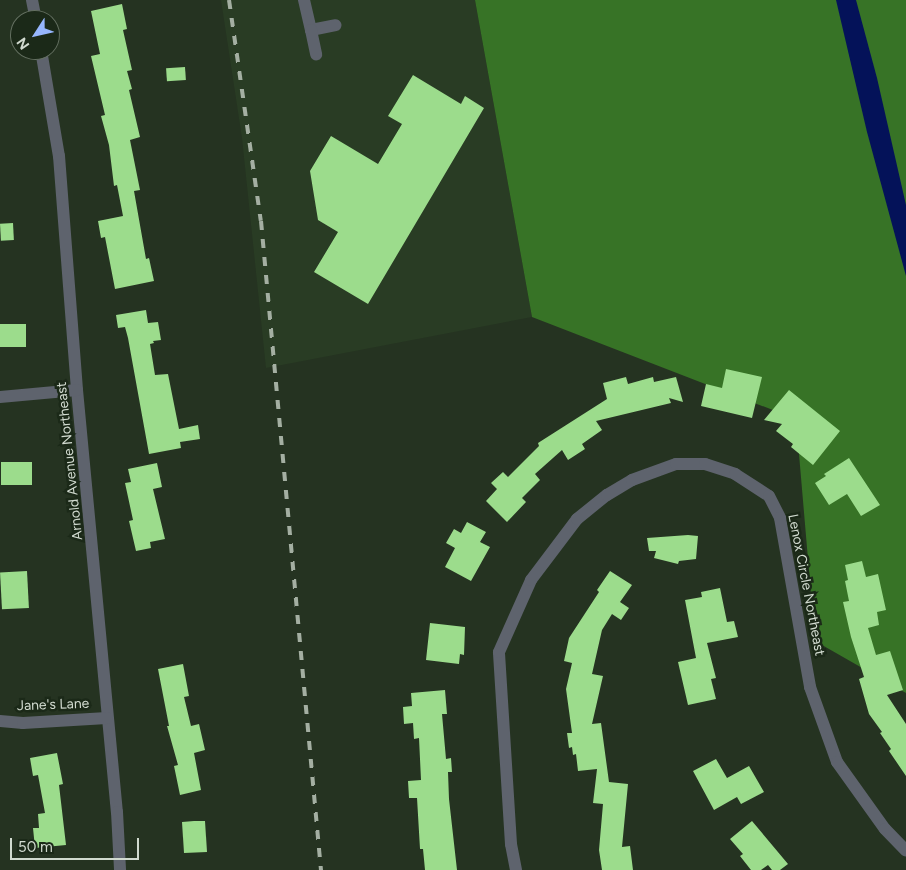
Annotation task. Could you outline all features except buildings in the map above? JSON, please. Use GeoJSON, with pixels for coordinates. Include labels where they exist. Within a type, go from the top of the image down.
{"type":"FeatureCollection","features":[{"type":"Feature","properties":{"kind":"street"},"geometry":{"type":"LineString","coordinates":[[304,0],[316,54]]}},
{"type":"Feature","properties":{"kind":"street"},"geometry":{"type":"LineString","coordinates":[[311,30],[336,25]]}},
{"type":"Feature","properties":{"kind":"street","name":"Arnold Avenue Northeast"},"geometry":{"type":"LineString","coordinates":[[43,60],[59,156],[77,390],[90,500],[107,718],[117,812],[120,870]]}},
{"type":"Feature","properties":{"kind":"street"},"geometry":{"type":"LineString","coordinates":[[0,397],[77,390]]}},
{"type":"Feature","properties":{"kind":"street","name":"Lenox Circle Northeast"},"geometry":{"type":"LineString","coordinates":[[516,870],[511,844],[499,652],[531,580],[577,519],[632,480],[676,464],[704,464],[735,474],[768,496],[780,518],[810,687],[837,762],[885,829],[906,850]]}},
{"type":"Feature","properties":{"kind":"street","name":"Jane's Lane"},"geometry":{"type":"LineString","coordinates":[[0,721],[23,722],[107,718]]}},
{"type":"Feature","properties":{"kind":"shaded area"},"geometry":{"type":"Polygon","coordinates":[[[221,0],[475,0],[532,317],[266,368],[242,138],[221,0]]]}},
{"type":"Feature","properties":{"kind":"shaded area"},"geometry":{"type":"Polygon","coordinates":[[[836,0],[856,0],[877,78],[906,205],[906,276],[867,132],[836,0]]]}},
{"type":"Feature","properties":{"kind":"green space"},"geometry":{"type":"Polygon","coordinates":[[[475,0],[906,0],[906,693],[815,641],[796,419],[532,317],[475,0]]]}},
{"type":"Feature","properties":{"kind":"railway"},"geometry":{"type":"LineString","coordinates":[[229,0],[261,221],[321,870]]}}]}
